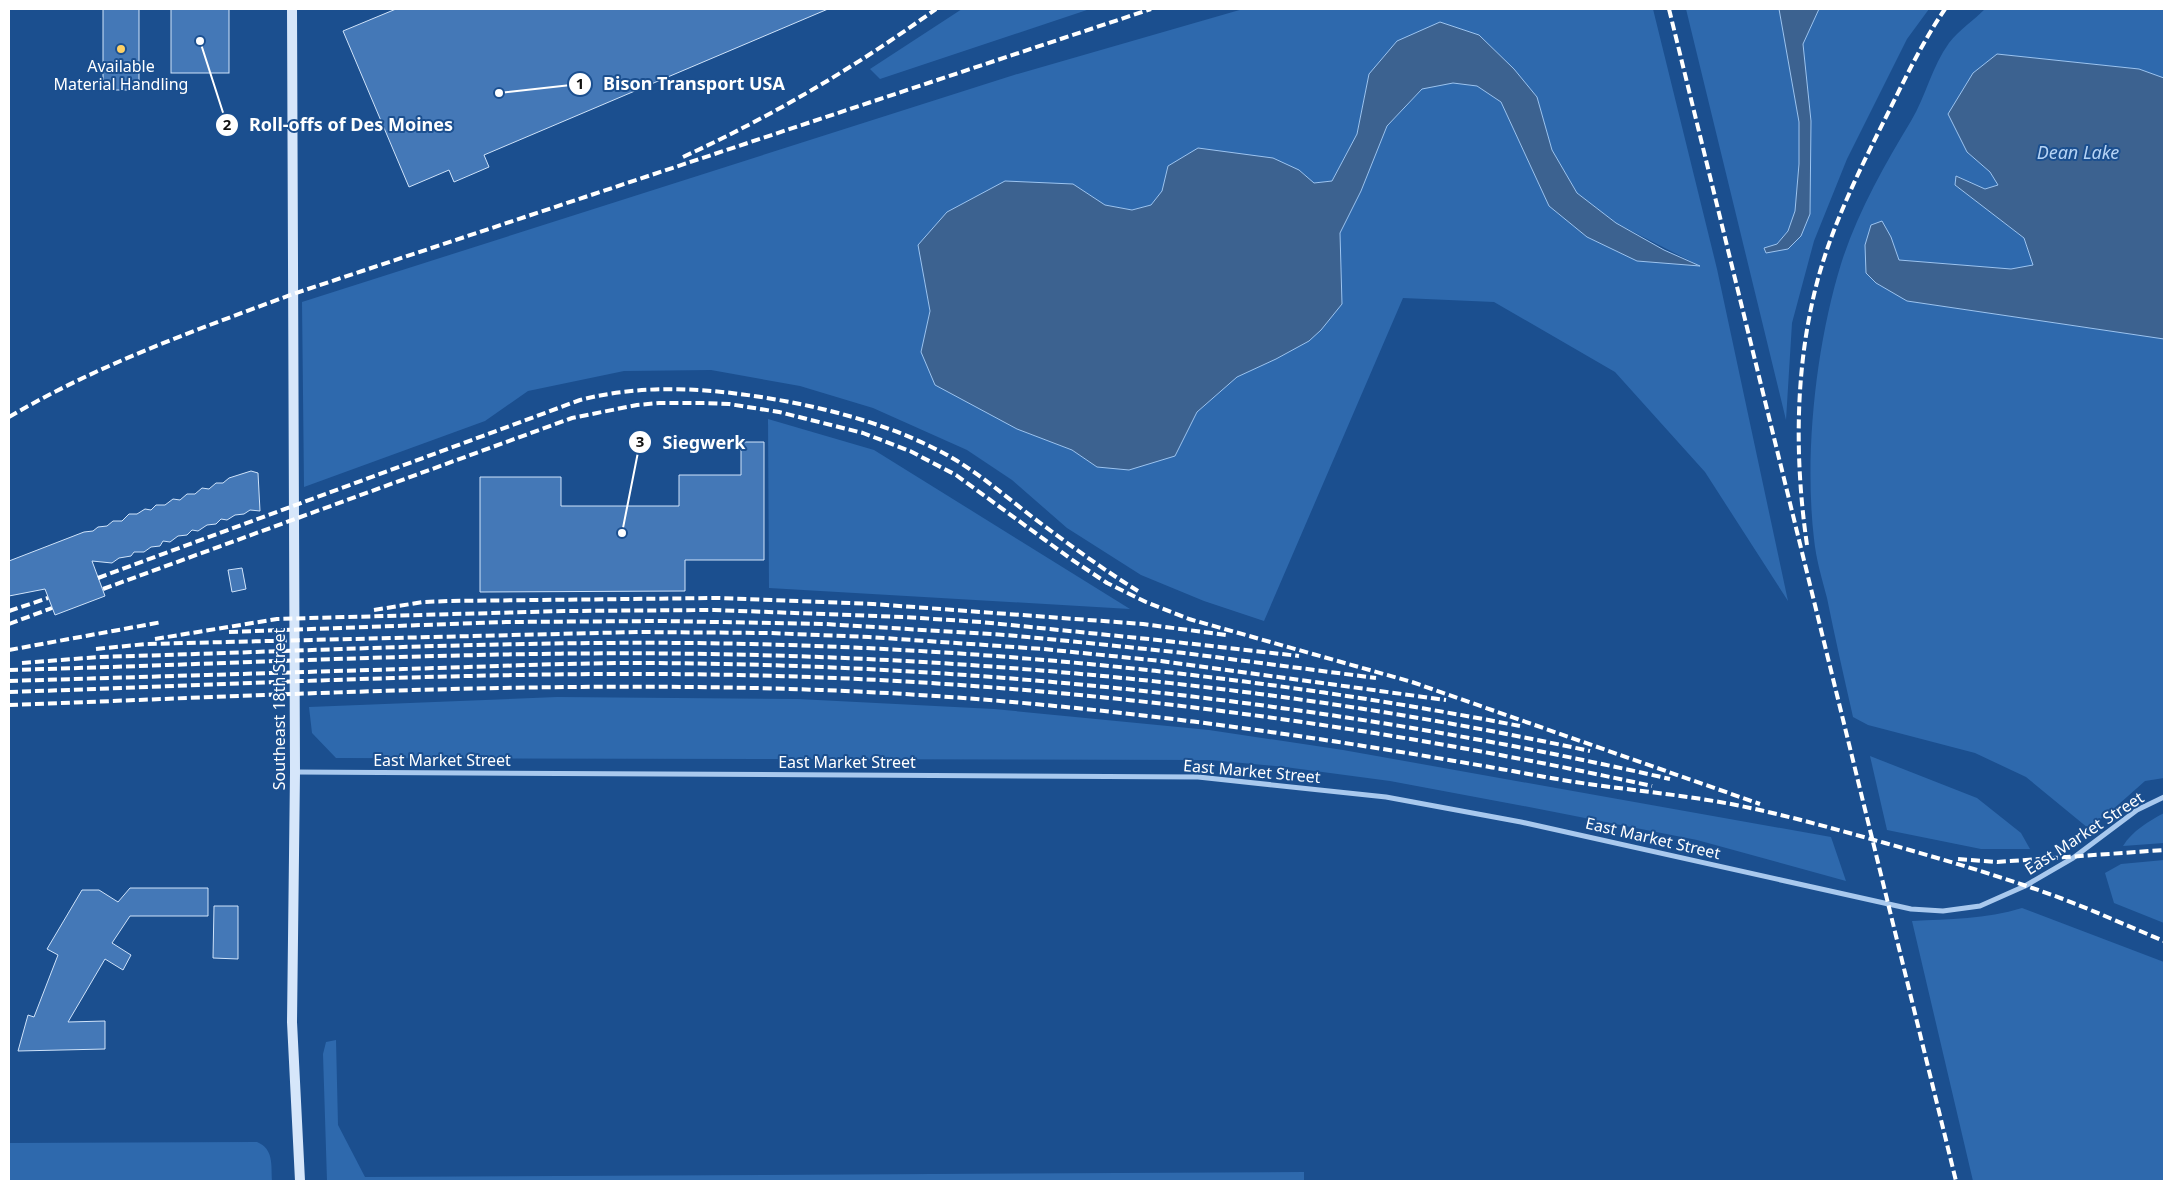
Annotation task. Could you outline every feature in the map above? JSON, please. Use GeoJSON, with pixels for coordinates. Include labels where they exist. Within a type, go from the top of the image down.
{"type":"FeatureCollection","features":[{"type":"Feature","properties":{"kind":"street","name":"Southeast 18th Street"},"geometry":{"type":"LineString","coordinates":[[292,9],[295,772],[292,1022],[300,1181]]}},
{"type":"Feature","properties":{"kind":"street","name":"East Market Street"},"geometry":{"type":"LineString","coordinates":[[295,772],[1198,777],[1386,797],[1521,822],[1904,908],[1943,911],[1980,906],[2025,886],[2073,858],[2137,810],[2164,797]]}},
{"type":"Feature","properties":{"kind":"shaded area"},"geometry":{"type":"Polygon","coordinates":[[[962,9],[1090,9],[880,79],[870,69],[962,9]]]}},
{"type":"Feature","properties":{"kind":"shaded area"},"geometry":{"type":"Polygon","coordinates":[[[1243,9],[1653,9],[1717,269],[1788,601],[1705,472],[1615,372],[1494,302],[1403,298],[1264,621],[1204,601],[1141,575],[1067,528],[1012,480],[967,450],[873,408],[800,386],[711,370],[624,371],[528,391],[485,421],[304,487],[302,302],[1014,75],[1243,9]],[[1479,35],[1369,74],[1357,134],[1332,181],[1314,183],[1299,170],[1168,166],[1162,191],[1151,205],[1132,210],[1105,205],[1073,184],[923,274],[930,311],[921,352],[1017,429],[1072,450],[1097,467],[1175,456],[1197,412],[1237,377],[1309,341],[1342,304],[1340,233],[1361,191],[1387,126],[1422,89],[1453,83],[1477,86],[1501,102],[1549,206],[1587,237],[1637,261],[1698,265],[1616,223],[1577,193],[1552,150],[1537,97],[1514,69],[1479,35]]]}},
{"type":"Feature","properties":{"kind":"shaded area"},"geometry":{"type":"Polygon","coordinates":[[[1686,9],[1779,9],[1799,122],[1799,164],[1795,211],[1788,231],[1780,241],[1810,214],[1811,121],[1803,44],[1819,9],[1929,9],[1907,39],[1847,159],[1814,241],[1792,323],[1786,420],[1686,9]],[[1776,244],[1764,248],[1766,253],[1776,244]]]}},
{"type":"Feature","properties":{"kind":"shaded area"},"geometry":{"type":"Polygon","coordinates":[[[1985,9],[2164,10],[2164,78],[2139,69],[1997,54],[1967,152],[1990,172],[1998,185],[1985,189],[1957,176],[1955,185],[2024,238],[2034,266],[2011,269],[1899,260],[1891,237],[1901,297],[1907,301],[2164,339],[2164,778],[2145,781],[2110,812],[2088,828],[2026,777],[1975,753],[1868,725],[1853,717],[1815,546],[1810,472],[1814,400],[1832,296],[1847,245],[1863,208],[1916,111],[1943,52],[1957,34],[1985,9]]]}},
{"type":"Feature","properties":{"kind":"shaded area"},"geometry":{"type":"Polygon","coordinates":[[[768,419],[874,450],[1130,609],[769,588],[768,419]]]}},
{"type":"Feature","properties":{"kind":"shaded area"},"geometry":{"type":"Polygon","coordinates":[[[557,697],[798,699],[994,709],[1209,730],[1343,750],[1831,837],[1846,881],[1697,840],[1390,781],[1285,767],[1210,760],[336,758],[312,733],[309,707],[557,697]]]}},
{"type":"Feature","properties":{"kind":"shaded area"},"geometry":{"type":"Polygon","coordinates":[[[1870,756],[1977,798],[2021,833],[2030,849],[1981,849],[1887,830],[1870,756]]]}},
{"type":"Feature","properties":{"kind":"shaded area"},"geometry":{"type":"Polygon","coordinates":[[[2164,813],[2164,843],[2123,846],[2136,831],[2164,813]]]}},
{"type":"Feature","properties":{"kind":"shaded area"},"geometry":{"type":"Polygon","coordinates":[[[2164,860],[2164,923],[2114,903],[2105,873],[2121,864],[2164,860]]]}},
{"type":"Feature","properties":{"kind":"shaded area"},"geometry":{"type":"Polygon","coordinates":[[[2022,908],[2164,962],[2164,1181],[1973,1181],[1912,921],[1981,916],[2022,908]]]}},
{"type":"Feature","properties":{"kind":"shaded area"},"geometry":{"type":"Polygon","coordinates":[[[336,1040],[338,1125],[365,1177],[1304,1172],[1304,1181],[327,1181],[323,1054],[326,1042],[336,1040]]]}},
{"type":"Feature","properties":{"kind":"shaded area"},"geometry":{"type":"Polygon","coordinates":[[[257,1142],[269,1153],[272,1181],[9,1181],[9,1143],[257,1142]]]}},
{"type":"Feature","properties":{"kind":"water"},"geometry":{"type":"Polygon","coordinates":[[[1779,9],[1819,9],[1803,44],[1811,121],[1810,214],[1801,236],[1788,249],[1766,253],[1764,248],[1777,244],[1788,231],[1795,211],[1799,164],[1799,122],[1779,9]]]}},
{"type":"Feature","properties":{"kind":"water"},"geometry":{"type":"Polygon","coordinates":[[[1440,22],[1479,35],[1514,69],[1537,97],[1552,150],[1577,193],[1616,223],[1664,250],[1700,266],[1637,261],[1587,237],[1549,206],[1501,102],[1477,86],[1453,83],[1422,89],[1387,126],[1361,191],[1340,233],[1342,304],[1321,330],[1309,341],[1237,377],[1197,412],[1175,456],[1129,470],[1097,467],[1072,450],[1017,429],[935,385],[921,352],[930,311],[918,245],[947,212],[1005,181],[1073,184],[1105,205],[1132,210],[1151,205],[1162,191],[1168,166],[1198,148],[1273,158],[1299,170],[1314,183],[1332,181],[1357,134],[1369,74],[1397,41],[1440,22]]]}},
{"type":"Feature","properties":{"kind":"water","name":"Dean Lake"},"geometry":{"type":"Polygon","coordinates":[[[1997,54],[2139,69],[2164,78],[2164,339],[1907,301],[1876,283],[1866,273],[1865,245],[1871,225],[1882,221],[1891,237],[1899,260],[2011,269],[2033,265],[2024,238],[1955,185],[1956,176],[1985,189],[1998,185],[1990,172],[1967,152],[1948,114],[1973,73],[1997,54]]]}},
{"type":"Feature","properties":{"kind":"building","name":"Available Material Handling"},"geometry":{"type":"Polygon","coordinates":[[[103,9],[139,9],[139,90],[103,90],[103,9]]]}},
{"type":"Feature","properties":{"kind":"building"},"geometry":{"type":"Polygon","coordinates":[[[171,9],[229,9],[229,73],[171,73],[171,9]]]}},
{"type":"Feature","properties":{"kind":"building"},"geometry":{"type":"Polygon","coordinates":[[[396,9],[828,9],[484,155],[489,167],[454,182],[449,170],[409,187],[343,31],[396,9]]]}},
{"type":"Feature","properties":{"kind":"building"},"geometry":{"type":"Polygon","coordinates":[[[741,442],[764,442],[764,560],[685,560],[685,591],[480,592],[480,477],[561,477],[561,506],[679,506],[679,475],[741,475],[741,442]]]}},
{"type":"Feature","properties":{"kind":"building"},"geometry":{"type":"Polygon","coordinates":[[[251,471],[258,473],[260,511],[250,510],[227,520],[221,519],[216,524],[207,525],[198,531],[192,530],[187,535],[178,536],[170,542],[163,541],[160,546],[151,547],[144,552],[134,552],[131,556],[119,558],[112,563],[92,561],[105,596],[55,615],[45,589],[9,596],[9,561],[84,532],[93,531],[98,527],[107,526],[113,521],[122,521],[129,514],[137,514],[145,509],[151,510],[156,505],[165,505],[173,499],[180,500],[187,494],[195,494],[202,488],[209,489],[216,483],[223,483],[229,478],[251,471]]]}},
{"type":"Feature","properties":{"kind":"building"},"geometry":{"type":"Polygon","coordinates":[[[242,568],[246,589],[232,592],[228,570],[242,568]]]}},
{"type":"Feature","properties":{"kind":"building"},"geometry":{"type":"Polygon","coordinates":[[[130,888],[208,888],[208,916],[130,916],[112,943],[131,955],[123,970],[105,959],[68,1022],[105,1021],[105,1049],[18,1051],[28,1015],[34,1017],[58,955],[47,949],[82,890],[99,890],[118,902],[130,888]]]}},
{"type":"Feature","properties":{"kind":"building"},"geometry":{"type":"Polygon","coordinates":[[[214,906],[238,906],[238,959],[213,958],[214,906]]]}},
{"type":"Feature","properties":{"kind":"railway"},"geometry":{"type":"LineString","coordinates":[[683,157],[781,107],[844,71],[936,9]]}},
{"type":"Feature","properties":{"kind":"railway"},"geometry":{"type":"LineString","coordinates":[[9,417],[78,380],[113,364],[293,294],[1151,9]]}},
{"type":"Feature","properties":{"kind":"railway"},"geometry":{"type":"LineString","coordinates":[[1669,9],[1956,1181]]}},
{"type":"Feature","properties":{"kind":"railway"},"geometry":{"type":"LineString","coordinates":[[1807,545],[1800,477],[1799,409],[1805,341],[1819,275],[1840,216],[1865,159],[1913,64],[1945,9]]}},
{"type":"Feature","properties":{"kind":"railway"},"geometry":{"type":"LineString","coordinates":[[98,578],[580,400],[606,394],[633,391],[685,389],[737,394],[811,406],[853,417],[915,439],[965,466],[1075,549],[1138,591]]}},
{"type":"Feature","properties":{"kind":"railway"},"geometry":{"type":"LineString","coordinates":[[103,589],[572,418],[637,405],[659,403],[729,404],[779,412],[863,433],[910,451],[956,475],[1107,583],[1146,602],[1189,619],[1412,682],[1760,804]]}},
{"type":"Feature","properties":{"kind":"railway"},"geometry":{"type":"LineString","coordinates":[[9,611],[48,598]]}},
{"type":"Feature","properties":{"kind":"railway"},"geometry":{"type":"LineString","coordinates":[[374,610],[423,602],[449,601],[718,598],[873,604],[1143,624],[1226,635]]}},
{"type":"Feature","properties":{"kind":"railway"},"geometry":{"type":"LineString","coordinates":[[9,624],[52,608]]}},
{"type":"Feature","properties":{"kind":"railway"},"geometry":{"type":"LineString","coordinates":[[155,639],[277,619],[564,611],[714,610],[904,617],[981,622],[1299,656]]}},
{"type":"Feature","properties":{"kind":"railway"},"geometry":{"type":"LineString","coordinates":[[229,632],[506,622],[662,621],[825,624],[1006,635],[1069,641],[1184,653],[1376,678]]}},
{"type":"Feature","properties":{"kind":"railway"},"geometry":{"type":"LineString","coordinates":[[9,650],[162,622]]}},
{"type":"Feature","properties":{"kind":"railway"},"geometry":{"type":"LineString","coordinates":[[96,649],[146,644],[638,632],[769,633],[869,637],[1043,649],[1161,661],[1446,700]]}},
{"type":"Feature","properties":{"kind":"railway"},"geometry":{"type":"LineString","coordinates":[[22,663],[98,657],[506,644],[669,643],[847,647],[1041,660],[1233,680],[1329,693],[1520,726]]}},
{"type":"Feature","properties":{"kind":"railway"},"geometry":{"type":"LineString","coordinates":[[9,670],[536,654],[623,653],[821,657],[1042,671],[1153,681],[1263,694],[1482,729],[1590,751]]}},
{"type":"Feature","properties":{"kind":"railway"},"geometry":{"type":"LineString","coordinates":[[9,681],[609,663],[768,665],[898,671],[1028,680],[1157,692],[1287,709],[1543,752],[1670,779]]}},
{"type":"Feature","properties":{"kind":"railway"},"geometry":{"type":"LineString","coordinates":[[9,692],[557,674],[739,675],[854,679],[1083,695],[1312,723],[1426,742],[1652,786]]}},
{"type":"Feature","properties":{"kind":"railway"},"geometry":{"type":"LineString","coordinates":[[9,705],[415,690],[720,687],[913,695],[1097,710],[1279,733],[1574,782],[1690,797],[1755,809],[1848,833],[1997,876],[2063,899],[2164,941]]}},
{"type":"Feature","properties":{"kind":"railway"},"geometry":{"type":"LineString","coordinates":[[1958,859],[1997,862],[2164,850]]}},
{"type":"Feature","properties":{"kind":"place","name":"Roll-offs of Des Moines"},"geometry":{"type":"Point","coordinates":[200,41]}},
{"type":"Feature","properties":{"kind":"place","name":"Available Material Handling"},"geometry":{"type":"Point","coordinates":[121,49]}},
{"type":"Feature","properties":{"kind":"place","name":"Bison Transport USA"},"geometry":{"type":"Point","coordinates":[499,93]}},
{"type":"Feature","properties":{"kind":"place","name":"Siegwerk"},"geometry":{"type":"Point","coordinates":[622,533]}}]}
